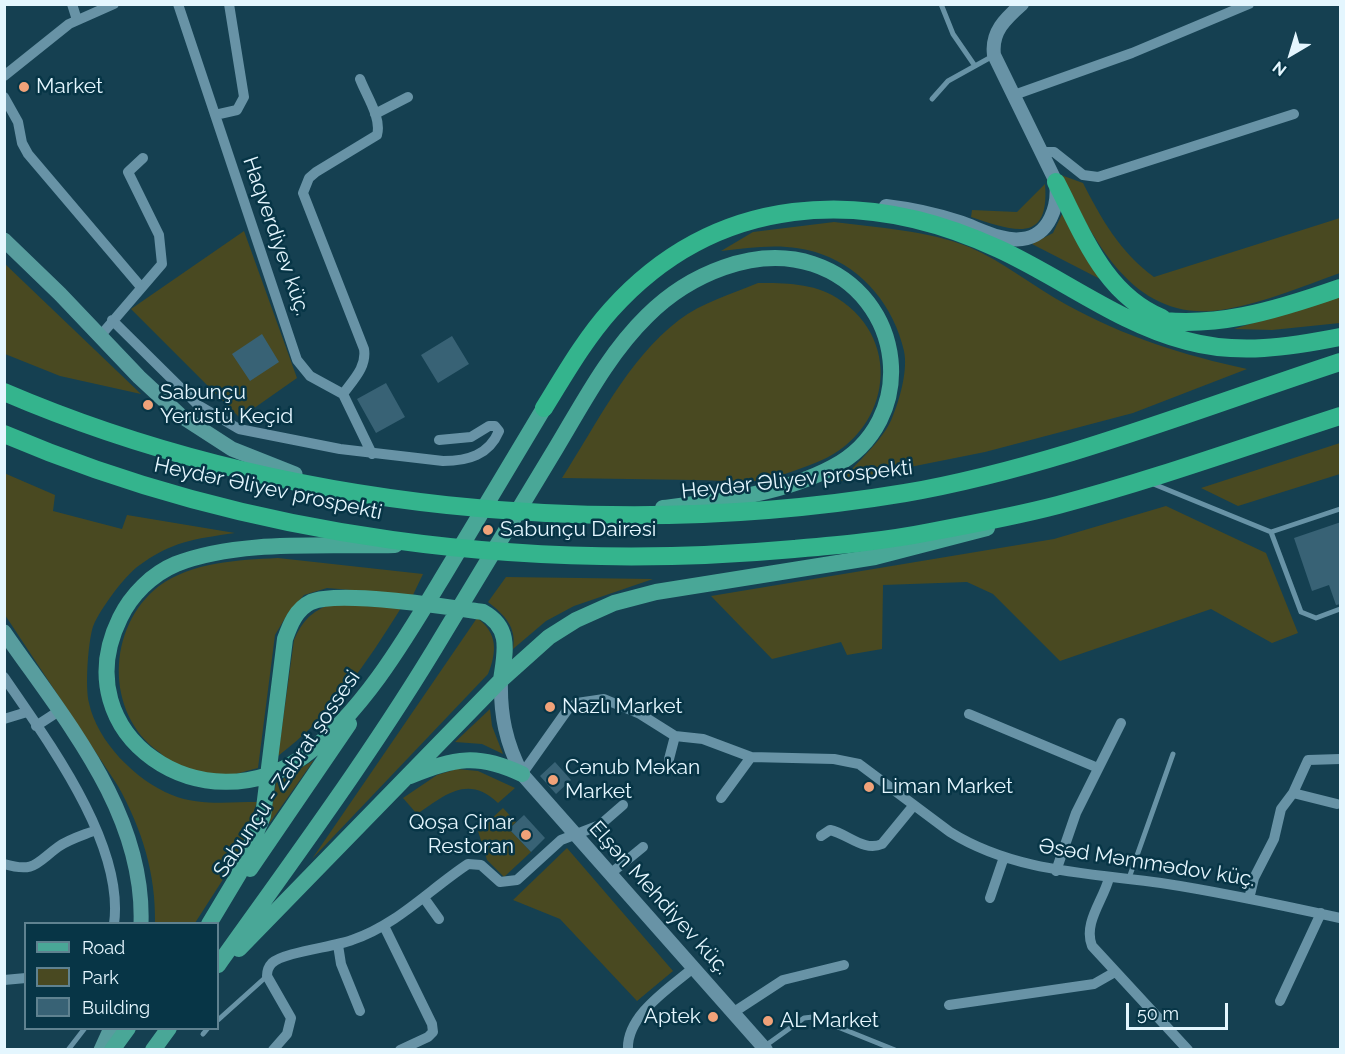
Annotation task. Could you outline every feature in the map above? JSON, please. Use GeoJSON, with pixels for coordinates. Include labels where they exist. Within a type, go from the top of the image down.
{"type":"FeatureCollection","features":[{"type":"Feature","properties":{"kind":"highway"},"geometry":{"type":"LineString","coordinates":[[1056,182],[1097,262],[1109,279],[1139,306],[1175,322]]}},
{"type":"Feature","properties":{"kind":"highway"},"geometry":{"type":"LineString","coordinates":[[544,408],[584,344],[610,311],[639,283],[668,260],[715,232],[770,215],[827,208],[896,214],[968,236],[1028,263],[1113,310],[1164,334],[1222,348],[1270,349],[1341,338]]}},
{"type":"Feature","properties":{"kind":"highway"},"geometry":{"type":"LineString","coordinates":[[1113,310],[1136,317],[1175,322],[1217,321],[1270,310],[1341,288]]}},
{"type":"Feature","properties":{"kind":"highway","name":"Heydər Əliyev prospekti"},"geometry":{"type":"LineString","coordinates":[[4,392],[156,447],[327,486],[465,506],[552,515],[672,516],[744,513],[907,493],[1042,461],[1341,362]]}},
{"type":"Feature","properties":{"kind":"highway","name":"Heydər Əliyev prospekti"},"geometry":{"type":"LineString","coordinates":[[4,436],[141,484],[242,511],[315,526],[436,545],[600,557],[746,553],[927,533],[1059,505],[1341,416]]}},
{"type":"Feature","properties":{"kind":"main road"},"geometry":{"type":"LineString","coordinates":[[4,240],[162,400],[213,439],[256,459],[327,486]]}},
{"type":"Feature","properties":{"kind":"main road"},"geometry":{"type":"LineString","coordinates":[[219,964],[336,799],[427,662],[572,421],[622,343],[646,316],[675,292],[696,279],[730,266],[758,260],[789,259],[814,264],[860,292],[876,311],[888,341],[891,370],[884,411],[861,445],[833,467],[775,488],[700,503],[601,515]]}},
{"type":"Feature","properties":{"kind":"main road"},"geometry":{"type":"LineString","coordinates":[[436,545],[264,548],[199,556],[173,565],[136,593],[114,630],[106,667],[113,705],[120,723],[132,740],[160,766],[197,780],[219,783],[269,775],[291,765],[338,726],[400,649],[544,408]]}},
{"type":"Feature","properties":{"kind":"main road"},"geometry":{"type":"LineString","coordinates":[[219,970],[501,680],[561,628],[614,603],[656,592],[875,557],[957,537],[1059,505]]}},
{"type":"Feature","properties":{"kind":"main road"},"geometry":{"type":"LineString","coordinates":[[210,922],[251,848],[262,816],[285,639],[291,622],[310,603],[326,598],[349,598],[483,612],[499,623],[503,632],[501,680]]}},
{"type":"Feature","properties":{"kind":"main road"},"geometry":{"type":"LineString","coordinates":[[4,632],[94,766],[124,823],[138,870],[141,922]]}},
{"type":"Feature","properties":{"kind":"main road","name":"Sabunçu - Zabrat şossesi"},"geometry":{"type":"LineString","coordinates":[[210,922],[310,782],[400,649]]}},
{"type":"Feature","properties":{"kind":"main road"},"geometry":{"type":"LineString","coordinates":[[404,779],[458,759],[500,764],[522,774]]}},
{"type":"Feature","properties":{"kind":"main road"},"geometry":{"type":"LineString","coordinates":[[100,1050],[110,1030]]}},
{"type":"Feature","properties":{"kind":"main road"},"geometry":{"type":"LineString","coordinates":[[112,1050],[127,1030]]}},
{"type":"Feature","properties":{"kind":"main road"},"geometry":{"type":"LineString","coordinates":[[153,1050],[168,1030]]}},
{"type":"Feature","properties":{"kind":"street"},"geometry":{"type":"LineString","coordinates":[[72,4],[77,20]]}},
{"type":"Feature","properties":{"kind":"street"},"geometry":{"type":"LineString","coordinates":[[4,76],[77,20],[114,4]]}},
{"type":"Feature","properties":{"kind":"street","name":"Haqverdiyev küç."},"geometry":{"type":"LineString","coordinates":[[178,4],[297,360],[309,376],[343,394]]}},
{"type":"Feature","properties":{"kind":"street"},"geometry":{"type":"LineString","coordinates":[[215,115],[237,110],[244,97],[229,4]]}},
{"type":"Feature","properties":{"kind":"street"},"geometry":{"type":"LineString","coordinates":[[827,208],[863,204],[899,207],[927,213],[998,236],[1022,240],[1041,231],[1053,216],[1058,203],[1056,182],[994,55],[996,34],[1004,21],[1022,4]]}},
{"type":"Feature","properties":{"kind":"street"},"geometry":{"type":"LineString","coordinates":[[1014,95],[1185,32],[1249,4]]}},
{"type":"Feature","properties":{"kind":"street"},"geometry":{"type":"LineString","coordinates":[[360,79],[375,114],[379,129],[377,135],[316,172],[309,178],[303,193],[364,349],[366,359],[363,366],[343,394],[372,454]]}},
{"type":"Feature","properties":{"kind":"street"},"geometry":{"type":"LineString","coordinates":[[4,97],[18,122],[22,143],[28,154],[141,287]]}},
{"type":"Feature","properties":{"kind":"street"},"geometry":{"type":"LineString","coordinates":[[375,114],[408,97]]}},
{"type":"Feature","properties":{"kind":"street"},"geometry":{"type":"LineString","coordinates":[[1042,152],[1054,152],[1083,175],[1098,177],[1294,114]]}},
{"type":"Feature","properties":{"kind":"street"},"geometry":{"type":"LineString","coordinates":[[100,335],[162,264],[159,235],[128,172],[143,158]]}},
{"type":"Feature","properties":{"kind":"street"},"geometry":{"type":"LineString","coordinates":[[112,320],[180,389],[216,418],[251,432],[372,454],[458,461],[478,455],[490,447],[499,430],[495,426],[489,426],[471,437],[439,440]]}},
{"type":"Feature","properties":{"kind":"street"},"geometry":{"type":"LineString","coordinates":[[4,677],[79,795],[96,830],[114,891],[114,922]]}},
{"type":"Feature","properties":{"kind":"street","name":"Elşən Mehdiyev küç."},"geometry":{"type":"LineString","coordinates":[[501,680],[503,723],[513,756],[522,774],[765,1048]]}},
{"type":"Feature","properties":{"kind":"street","name":"Əsəd Məmmədov küç."},"geometry":{"type":"LineString","coordinates":[[522,774],[536,758],[568,709],[592,699],[616,702],[675,736],[703,739],[751,757],[844,760],[869,770],[965,842],[1004,857],[1056,871],[1129,880],[1341,918]]}},
{"type":"Feature","properties":{"kind":"street"},"geometry":{"type":"LineString","coordinates":[[36,726],[59,711]]}},
{"type":"Feature","properties":{"kind":"street"},"geometry":{"type":"LineString","coordinates":[[4,719],[27,712]]}},
{"type":"Feature","properties":{"kind":"street"},"geometry":{"type":"LineString","coordinates":[[969,714],[1098,768]]}},
{"type":"Feature","properties":{"kind":"street"},"geometry":{"type":"LineString","coordinates":[[1056,871],[1076,813],[1121,723]]}},
{"type":"Feature","properties":{"kind":"street"},"geometry":{"type":"LineString","coordinates":[[669,759],[675,736]]}},
{"type":"Feature","properties":{"kind":"street"},"geometry":{"type":"LineString","coordinates":[[721,798],[751,757]]}},
{"type":"Feature","properties":{"kind":"street"},"geometry":{"type":"LineString","coordinates":[[1249,900],[1254,878],[1274,838],[1281,809],[1293,793],[1308,760],[1341,759]]}},
{"type":"Feature","properties":{"kind":"street"},"geometry":{"type":"LineString","coordinates":[[1293,793],[1337,804]]}},
{"type":"Feature","properties":{"kind":"street"},"geometry":{"type":"LineString","coordinates":[[273,1050],[287,1034],[291,1026],[291,1018],[267,976],[272,963],[281,958],[338,945],[384,926],[468,864],[481,865],[500,882],[517,880],[561,840],[600,825],[623,805]]}},
{"type":"Feature","properties":{"kind":"street"},"geometry":{"type":"LineString","coordinates":[[821,836],[830,830],[867,847],[876,847],[882,844],[914,805]]}},
{"type":"Feature","properties":{"kind":"street"},"geometry":{"type":"LineString","coordinates":[[4,864],[19,868],[32,868],[59,846],[96,830]]}},
{"type":"Feature","properties":{"kind":"street"},"geometry":{"type":"LineString","coordinates":[[610,874],[643,847]]}},
{"type":"Feature","properties":{"kind":"street"},"geometry":{"type":"LineString","coordinates":[[990,898],[1004,857]]}},
{"type":"Feature","properties":{"kind":"street"},"geometry":{"type":"LineString","coordinates":[[1110,878],[1087,934],[1092,946],[1188,1050]]}},
{"type":"Feature","properties":{"kind":"street"},"geometry":{"type":"LineString","coordinates":[[424,898],[439,919]]}},
{"type":"Feature","properties":{"kind":"street"},"geometry":{"type":"LineString","coordinates":[[1280,1001],[1321,914]]}},
{"type":"Feature","properties":{"kind":"street"},"geometry":{"type":"LineString","coordinates":[[384,926],[432,1024],[433,1032],[428,1037],[400,1050]]}},
{"type":"Feature","properties":{"kind":"street"},"geometry":{"type":"LineString","coordinates":[[338,945],[341,963],[360,1011]]}},
{"type":"Feature","properties":{"kind":"street"},"geometry":{"type":"LineString","coordinates":[[734,1012],[783,980],[844,965]]}},
{"type":"Feature","properties":{"kind":"street"},"geometry":{"type":"LineString","coordinates":[[628,1050],[630,1034],[641,1015],[693,968]]}},
{"type":"Feature","properties":{"kind":"street"},"geometry":{"type":"LineString","coordinates":[[949,1005],[1094,984],[1115,972]]}},
{"type":"Feature","properties":{"kind":"street"},"geometry":{"type":"LineString","coordinates":[[4,980],[24,978]]}},
{"type":"Feature","properties":{"kind":"lane"},"geometry":{"type":"LineString","coordinates":[[941,4],[953,34],[975,66]]}},
{"type":"Feature","properties":{"kind":"lane"},"geometry":{"type":"LineString","coordinates":[[932,99],[948,81],[994,55]]}},
{"type":"Feature","properties":{"kind":"lane"},"geometry":{"type":"LineString","coordinates":[[1142,479],[1271,532],[1341,509]]}},
{"type":"Feature","properties":{"kind":"lane"},"geometry":{"type":"LineString","coordinates":[[1271,532],[1301,612],[1316,618],[1341,609]]}},
{"type":"Feature","properties":{"kind":"lane"},"geometry":{"type":"LineString","coordinates":[[1129,880],[1173,754]]}},
{"type":"Feature","properties":{"kind":"lane"},"geometry":{"type":"LineString","coordinates":[[219,1019],[267,976]]}},
{"type":"Feature","properties":{"kind":"lane"},"geometry":{"type":"LineString","coordinates":[[765,1048],[804,1018],[813,1017],[895,1050]]}},
{"type":"Feature","properties":{"kind":"lane"},"geometry":{"type":"LineString","coordinates":[[68,1050],[84,1030]]}},
{"type":"Feature","properties":{"kind":"lane"},"geometry":{"type":"LineString","coordinates":[[203,1034],[207,1030]]}},
{"type":"Feature","properties":{"kind":"green space"},"geometry":{"type":"Polygon","coordinates":[[[1061,175],[1083,183],[1097,210],[1122,246],[1154,277],[1340,218],[1340,273],[1270,298],[1227,309],[1195,311],[1167,305],[1143,292],[1123,274],[1105,252],[1061,175]]]}},
{"type":"Feature","properties":{"kind":"green space"},"geometry":{"type":"Polygon","coordinates":[[[1045,184],[1045,204],[1041,217],[1035,225],[1026,229],[1014,229],[971,217],[972,210],[1017,212],[1045,184]]]}},
{"type":"Feature","properties":{"kind":"green space"},"geometry":{"type":"Polygon","coordinates":[[[1063,212],[1100,279],[1032,244],[1053,233],[1063,212]]]}},
{"type":"Feature","properties":{"kind":"green space"},"geometry":{"type":"Polygon","coordinates":[[[834,222],[919,233],[953,241],[994,260],[1067,305],[1111,327],[1177,351],[1247,369],[1133,413],[985,452],[840,481],[883,434],[898,402],[905,359],[893,319],[885,305],[864,280],[851,269],[821,254],[784,247],[721,251],[753,232],[834,222]]]}},
{"type":"Feature","properties":{"kind":"green space"},"geometry":{"type":"Polygon","coordinates":[[[244,231],[297,378],[240,418],[131,309],[244,231]]]}},
{"type":"Feature","properties":{"kind":"green space"},"geometry":{"type":"Polygon","coordinates":[[[4,263],[141,394],[60,376],[5,354],[4,263]]]}},
{"type":"Feature","properties":{"kind":"green space"},"geometry":{"type":"Polygon","coordinates":[[[758,283],[789,284],[818,289],[837,298],[859,317],[873,339],[880,362],[880,387],[872,411],[859,432],[840,450],[815,463],[761,480],[562,478],[628,373],[660,336],[697,309],[758,283]]]}},
{"type":"Feature","properties":{"kind":"green space"},"geometry":{"type":"Polygon","coordinates":[[[1340,295],[1340,323],[1272,330],[1234,329],[1340,295]]]}},
{"type":"Feature","properties":{"kind":"green space"},"geometry":{"type":"Polygon","coordinates":[[[1340,443],[1340,474],[1238,506],[1201,488],[1340,443]]]}},
{"type":"Feature","properties":{"kind":"green space"},"geometry":{"type":"Polygon","coordinates":[[[4,473],[55,495],[53,511],[122,529],[127,515],[235,533],[207,537],[173,546],[150,558],[131,572],[99,615],[92,630],[88,656],[88,696],[93,717],[109,745],[132,769],[158,788],[193,801],[257,802],[238,856],[196,922],[155,922],[150,869],[141,835],[127,802],[5,615],[4,473]]]}},
{"type":"Feature","properties":{"kind":"green space"},"geometry":{"type":"Polygon","coordinates":[[[1166,506],[1266,553],[1298,633],[1272,643],[1211,609],[1060,661],[993,594],[967,582],[883,585],[882,649],[847,655],[841,642],[772,659],[711,596],[1054,539],[1166,506]]]}},
{"type":"Feature","properties":{"kind":"green space"},"geometry":{"type":"Polygon","coordinates":[[[278,558],[423,574],[413,595],[327,588],[304,595],[288,613],[275,635],[258,768],[222,775],[175,765],[141,736],[129,716],[121,694],[119,670],[121,647],[129,624],[142,603],[159,586],[172,578],[201,567],[231,561],[278,558]]]}},
{"type":"Feature","properties":{"kind":"green space"},"geometry":{"type":"Polygon","coordinates":[[[506,577],[653,579],[574,606],[546,621],[513,649],[511,628],[500,612],[488,602],[506,577]]]}},
{"type":"Feature","properties":{"kind":"green space"},"geometry":{"type":"Polygon","coordinates":[[[331,604],[401,608],[346,688],[315,724],[278,756],[294,640],[308,618],[331,604]]]}},
{"type":"Feature","properties":{"kind":"green space"},"geometry":{"type":"Polygon","coordinates":[[[477,618],[489,630],[494,643],[493,658],[488,674],[312,859],[477,618]]]}},
{"type":"Feature","properties":{"kind":"green space"},"geometry":{"type":"Polygon","coordinates":[[[490,709],[492,726],[503,754],[482,744],[455,742],[490,709]]]}},
{"type":"Feature","properties":{"kind":"green space"},"geometry":{"type":"Polygon","coordinates":[[[314,760],[269,824],[276,783],[314,760]]]}},
{"type":"Feature","properties":{"kind":"green space"},"geometry":{"type":"Polygon","coordinates":[[[457,769],[478,771],[515,788],[498,803],[487,794],[477,790],[457,790],[417,814],[403,798],[437,775],[457,769]]]}},
{"type":"Feature","properties":{"kind":"green space"},"geometry":{"type":"Polygon","coordinates":[[[503,808],[516,822],[509,829],[531,852],[504,877],[487,860],[478,831],[503,808]]]}},
{"type":"Feature","properties":{"kind":"green space"},"geometry":{"type":"Polygon","coordinates":[[[567,848],[673,971],[637,1001],[560,919],[513,900],[567,848]]]}},
{"type":"Feature","properties":{"kind":"building"},"geometry":{"type":"Polygon","coordinates":[[[262,334],[279,362],[250,381],[232,354],[262,334]]]}},
{"type":"Feature","properties":{"kind":"building"},"geometry":{"type":"Polygon","coordinates":[[[452,336],[469,364],[438,383],[421,355],[452,336]]]}},
{"type":"Feature","properties":{"kind":"building"},"geometry":{"type":"Polygon","coordinates":[[[386,383],[405,417],[376,433],[357,399],[386,383]]]}},
{"type":"Feature","properties":{"kind":"building"},"geometry":{"type":"Polygon","coordinates":[[[1341,522],[1341,604],[1336,605],[1329,585],[1312,591],[1294,538],[1341,522]]]}},
{"type":"Feature","properties":{"kind":"building"},"geometry":{"type":"Polygon","coordinates":[[[555,762],[571,780],[556,794],[540,776],[555,762]]]}},
{"type":"Feature","properties":{"kind":"building"},"geometry":{"type":"Polygon","coordinates":[[[524,815],[545,838],[531,852],[509,829],[524,815]]]}},
{"type":"Feature","properties":{"kind":"place","name":"Market"},"geometry":{"type":"Point","coordinates":[24,87]}},
{"type":"Feature","properties":{"kind":"place","name":"Sabunçu Yerüstü Keçid"},"geometry":{"type":"Point","coordinates":[148,405]}},
{"type":"Feature","properties":{"kind":"place","name":"Sabunçu Dairəsi"},"geometry":{"type":"Point","coordinates":[488,530]}},
{"type":"Feature","properties":{"kind":"place","name":"Nazlı Market"},"geometry":{"type":"Point","coordinates":[550,707]}},
{"type":"Feature","properties":{"kind":"place","name":"Cənub Məkan Market"},"geometry":{"type":"Point","coordinates":[553,780]}},
{"type":"Feature","properties":{"kind":"place","name":"Liman Market"},"geometry":{"type":"Point","coordinates":[869,787]}},
{"type":"Feature","properties":{"kind":"place","name":"Qoşa Çinar Restoran"},"geometry":{"type":"Point","coordinates":[526,835]}},
{"type":"Feature","properties":{"kind":"place","name":"Aptek"},"geometry":{"type":"Point","coordinates":[713,1017]}},
{"type":"Feature","properties":{"kind":"place","name":"AL Market"},"geometry":{"type":"Point","coordinates":[768,1021]}}]}
